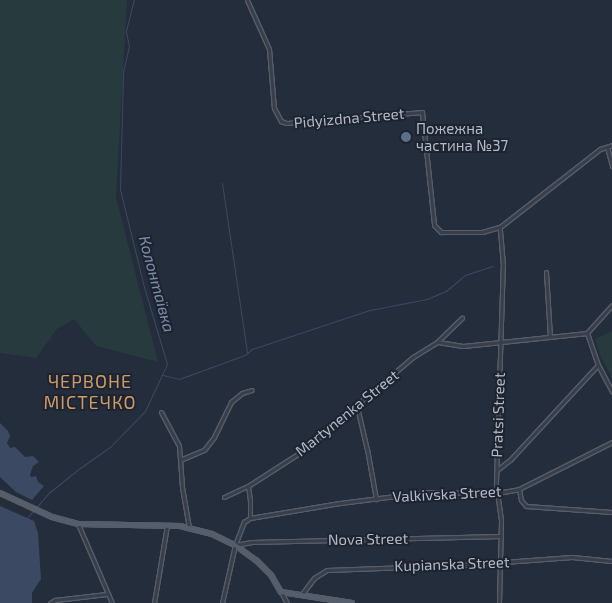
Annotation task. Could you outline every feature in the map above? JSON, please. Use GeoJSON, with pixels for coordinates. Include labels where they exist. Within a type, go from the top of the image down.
{"type":"FeatureCollection","features":[{"type":"Feature","properties":{"kind":"main road"},"geometry":{"type":"LineString","coordinates":[[0,493],[40,512],[78,524],[167,526],[189,528],[212,534],[235,545],[271,575],[281,592],[352,603]]}},
{"type":"Feature","properties":{"kind":"street","name":"Pidyizdna Street"},"geometry":{"type":"LineString","coordinates":[[247,0],[270,49],[274,108],[281,121],[286,123],[422,112],[434,225],[441,232],[482,232],[500,227]]}},
{"type":"Feature","properties":{"kind":"street"},"geometry":{"type":"LineString","coordinates":[[500,227],[571,171],[612,145]]}},
{"type":"Feature","properties":{"kind":"street"},"geometry":{"type":"LineString","coordinates":[[607,147],[612,166]]}},
{"type":"Feature","properties":{"kind":"street","name":"Pratsi Street"},"geometry":{"type":"LineString","coordinates":[[499,603],[501,536],[496,470],[503,264],[500,227]]}},
{"type":"Feature","properties":{"kind":"street"},"geometry":{"type":"LineString","coordinates":[[546,272],[550,337]]}},
{"type":"Feature","properties":{"kind":"street"},"geometry":{"type":"LineString","coordinates":[[437,342],[463,346],[586,333],[612,305]]}},
{"type":"Feature","properties":{"kind":"street","name":"Martynenka Street"},"geometry":{"type":"LineString","coordinates":[[224,497],[248,486],[304,450],[414,357],[437,342],[462,318]]}},
{"type":"Feature","properties":{"kind":"street"},"geometry":{"type":"LineString","coordinates":[[586,333],[598,365],[612,391]]}},
{"type":"Feature","properties":{"kind":"street"},"geometry":{"type":"LineString","coordinates":[[496,470],[510,460],[598,365]]}},
{"type":"Feature","properties":{"kind":"street"},"geometry":{"type":"LineString","coordinates":[[180,460],[204,450],[214,437],[231,402],[242,393],[252,390]]}},
{"type":"Feature","properties":{"kind":"street"},"geometry":{"type":"LineString","coordinates":[[354,406],[358,411],[367,449],[376,499]]}},
{"type":"Feature","properties":{"kind":"street"},"geometry":{"type":"LineString","coordinates":[[161,412],[179,446],[183,496],[189,528]]}},
{"type":"Feature","properties":{"kind":"street","name":"Valkivska Street"},"geometry":{"type":"LineString","coordinates":[[235,545],[244,522],[250,518],[427,492],[497,493],[519,489],[612,442]]}},
{"type":"Feature","properties":{"kind":"street"},"geometry":{"type":"LineString","coordinates":[[248,486],[250,518]]}},
{"type":"Feature","properties":{"kind":"street"},"geometry":{"type":"LineString","coordinates":[[519,489],[521,500],[526,506],[612,512]]}},
{"type":"Feature","properties":{"kind":"street"},"geometry":{"type":"LineString","coordinates":[[78,524],[112,603]]}},
{"type":"Feature","properties":{"kind":"street"},"geometry":{"type":"LineString","coordinates":[[154,603],[167,526]]}},
{"type":"Feature","properties":{"kind":"street","name":"Nova Street"},"geometry":{"type":"LineString","coordinates":[[235,545],[252,542],[501,536]]}},
{"type":"Feature","properties":{"kind":"street"},"geometry":{"type":"LineString","coordinates":[[222,603],[235,545]]}},
{"type":"Feature","properties":{"kind":"street","name":"Kupianska Street"},"geometry":{"type":"LineString","coordinates":[[302,594],[314,578],[327,570],[572,557],[612,560]]}},
{"type":"Feature","properties":{"kind":"street"},"geometry":{"type":"LineString","coordinates":[[281,592],[287,603]]}},
{"type":"Feature","properties":{"kind":"street"},"geometry":{"type":"LineString","coordinates":[[51,602],[108,594]]}},
{"type":"Feature","properties":{"kind":"shaded area"},"geometry":{"type":"Polygon","coordinates":[[[0,0],[127,0],[116,197],[158,362],[96,346],[74,319],[57,329],[36,358],[0,353],[0,0]]]}},
{"type":"Feature","properties":{"kind":"shaded area"},"geometry":{"type":"Polygon","coordinates":[[[612,331],[612,378],[600,355],[595,339],[612,331]]]}},
{"type":"Feature","properties":{"kind":"water"},"geometry":{"type":"Polygon","coordinates":[[[0,423],[10,436],[7,443],[10,448],[15,447],[25,457],[33,456],[39,462],[33,466],[30,475],[31,477],[36,476],[38,482],[44,486],[32,500],[16,492],[0,477],[0,423]]]}},
{"type":"Feature","properties":{"kind":"water"},"geometry":{"type":"Polygon","coordinates":[[[0,506],[34,521],[38,533],[41,579],[32,593],[32,603],[0,603],[0,506]]]}},
{"type":"Feature","properties":{"kind":"waterway","name":"Колонтаївка"},"geometry":{"type":"LineString","coordinates":[[27,518],[50,492],[111,446],[145,411],[167,364],[144,287],[120,189],[123,72],[129,47],[126,31],[134,0]]}},
{"type":"Feature","properties":{"kind":"waterway"},"geometry":{"type":"LineString","coordinates":[[222,183],[247,352]]}},
{"type":"Feature","properties":{"kind":"waterway"},"geometry":{"type":"LineString","coordinates":[[163,375],[179,379],[245,355],[252,349],[370,310],[427,299],[446,291],[465,275],[493,266]]}},
{"type":"Feature","properties":{"kind":"place","name":"Пожежна частина №37"},"geometry":{"type":"Point","coordinates":[406,137]}},
{"type":"Feature","properties":{"kind":"district","name":"ЧЕРВОНЕ МІСТЕЧКО"},"geometry":{"type":"Point","coordinates":[90,392]}}]}
